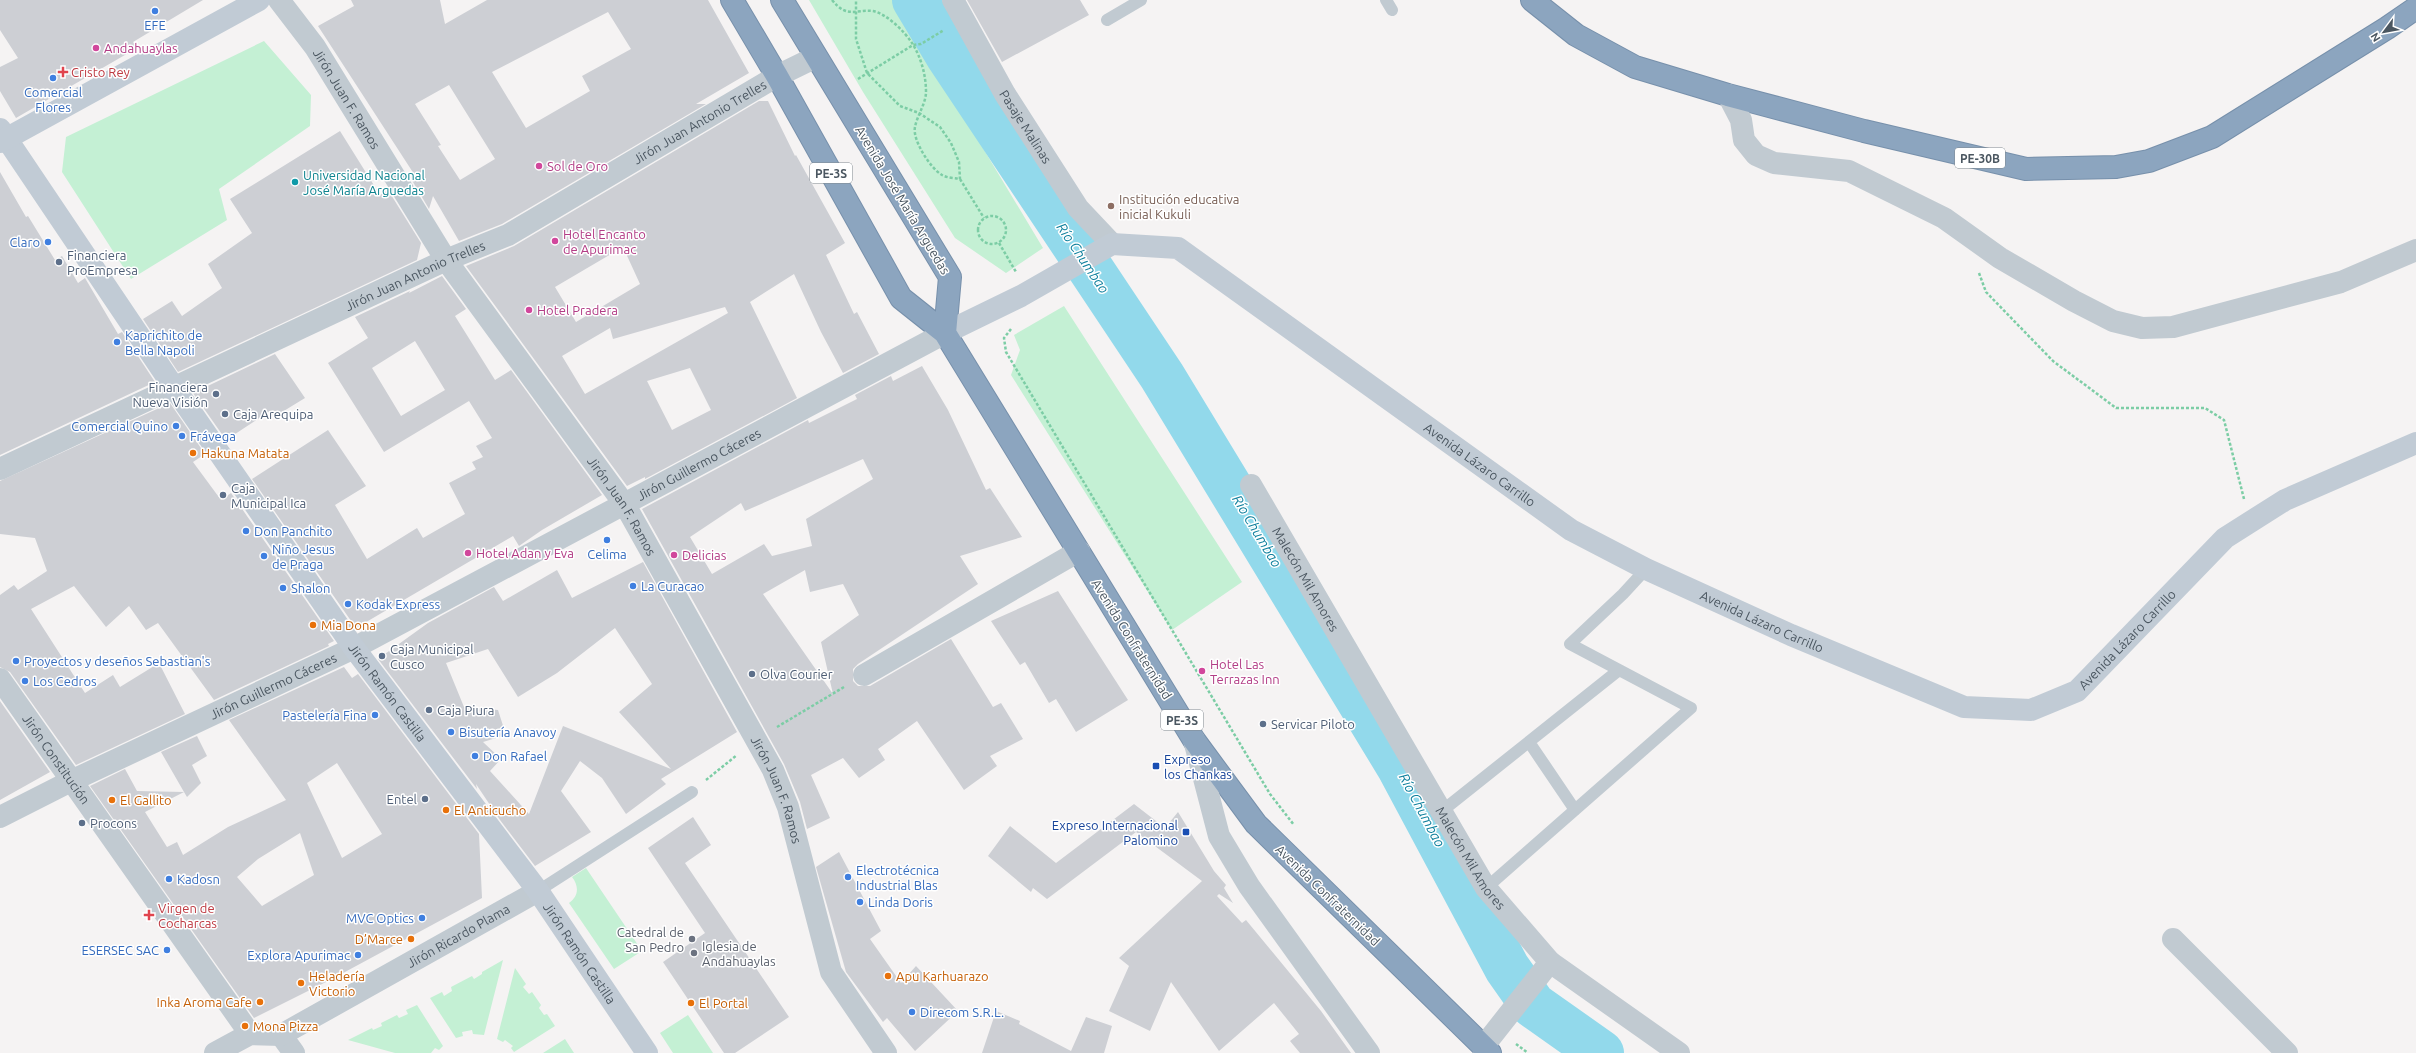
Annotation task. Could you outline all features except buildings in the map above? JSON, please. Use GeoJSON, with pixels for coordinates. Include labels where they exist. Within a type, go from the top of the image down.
{"type":"FeatureCollection","features":[{"type":"Feature","properties":{"kind":"highway","name":"PE-3S"},"geometry":{"type":"LineString","coordinates":[[732,0],[777,76],[901,298],[945,333]]}},
{"type":"Feature","properties":{"kind":"highway","name":"Avenida José María Arguedas"},"geometry":{"type":"LineString","coordinates":[[782,0],[950,278],[945,333]]}},
{"type":"Feature","properties":{"kind":"highway","name":"PE-30B"},"geometry":{"type":"LineString","coordinates":[[1532,0],[1576,35],[1635,67],[1728,95],[1864,131],[2026,169],[2116,167],[2149,161],[2212,137],[2387,28],[2416,8]]}},
{"type":"Feature","properties":{"kind":"highway","name":"Avenida Confraternidad"},"geometry":{"type":"LineString","coordinates":[[945,333],[1194,740],[1256,824],[1487,1050]]}},
{"type":"Feature","properties":{"kind":"main road"},"geometry":{"type":"LineString","coordinates":[[2,136],[259,0]]}},
{"type":"Feature","properties":{"kind":"main road","name":"Jirón Ramón Castilla"},"geometry":{"type":"LineString","coordinates":[[2,136],[354,648],[538,892],[647,1053]]}},
{"type":"Feature","properties":{"kind":"main road"},"geometry":{"type":"LineString","coordinates":[[945,333],[1021,296],[1107,246]]}},
{"type":"Feature","properties":{"kind":"main road","name":"Avenida Lázaro Carrillo"},"geometry":{"type":"LineString","coordinates":[[1107,246],[1178,248],[1571,530],[1646,569],[1792,635],[1964,708],[2031,710],[2077,690],[2225,538],[2285,500],[2416,443]]}},
{"type":"Feature","properties":{"kind":"street","name":"Jirón Juan F. Ramos"},"geometry":{"type":"LineString","coordinates":[[279,0],[315,47],[446,260],[626,505],[773,770],[788,807],[831,972],[886,1053]]}},
{"type":"Feature","properties":{"kind":"street","name":"Pasaje Malinas"},"geometry":{"type":"LineString","coordinates":[[952,0],[1005,94],[1078,208],[1107,246]]}},
{"type":"Feature","properties":{"kind":"street","name":"Jirón Juan Antonio Trelles"},"geometry":{"type":"LineString","coordinates":[[0,469],[173,386],[446,260],[508,235],[777,76],[816,57]]}},
{"type":"Feature","properties":{"kind":"street"},"geometry":{"type":"LineString","coordinates":[[1728,95],[1740,120],[1744,140],[1756,155],[1774,163],[1849,171],[1944,218],[1965,234],[2036,280],[2074,301],[2127,326],[2156,329],[2173,327],[2341,282],[2416,250]]}},
{"type":"Feature","properties":{"kind":"street","name":"Jirón Guillermo Cáceres"},"geometry":{"type":"LineString","coordinates":[[0,817],[70,781],[354,648],[626,505],[945,333]]}},
{"type":"Feature","properties":{"kind":"street","name":"Malecón Mil Amores"},"geometry":{"type":"LineString","coordinates":[[1251,485],[1486,888],[1544,969],[1679,1053]]}},
{"type":"Feature","properties":{"kind":"street"},"geometry":{"type":"LineString","coordinates":[[864,675],[1078,551]]}},
{"type":"Feature","properties":{"kind":"street","name":"Jirón Constitución"},"geometry":{"type":"LineString","coordinates":[[0,679],[70,781],[250,1034]]}},
{"type":"Feature","properties":{"kind":"street"},"geometry":{"type":"LineString","coordinates":[[1194,740],[1220,836],[1249,886],[1369,1053]]}},
{"type":"Feature","properties":{"kind":"street","name":"Jirón Ricardo Plama"},"geometry":{"type":"LineString","coordinates":[[281,1035],[538,892]]}},
{"type":"Feature","properties":{"kind":"street"},"geometry":{"type":"LineString","coordinates":[[2173,940],[2287,1053]]}},
{"type":"Feature","properties":{"kind":"street"},"geometry":{"type":"LineString","coordinates":[[1487,1050],[1500,1025],[1544,969]]}},
{"type":"Feature","properties":{"kind":"street"},"geometry":{"type":"LineString","coordinates":[[215,1053],[250,1034],[281,1035],[294,1053]]}},
{"type":"Feature","properties":{"kind":"lane"},"geometry":{"type":"LineString","coordinates":[[1107,20],[1141,0]]}},
{"type":"Feature","properties":{"kind":"lane"},"geometry":{"type":"LineString","coordinates":[[1486,888],[1691,708],[1570,644],[1623,594],[1646,569]]}},
{"type":"Feature","properties":{"kind":"lane"},"geometry":{"type":"LineString","coordinates":[[1442,811],[1619,670]]}},
{"type":"Feature","properties":{"kind":"lane"},"geometry":{"type":"LineString","coordinates":[[1529,742],[1575,810]]}},
{"type":"Feature","properties":{"kind":"lane","name":"Jirón Ricardo Plama"},"geometry":{"type":"LineString","coordinates":[[538,892],[692,792]]}},
{"type":"Feature","properties":{"kind":"path"},"geometry":{"type":"LineString","coordinates":[[832,0],[850,13],[872,11],[884,15],[913,45],[921,61],[926,94],[914,128],[918,146],[925,157],[942,175],[960,179]]}},
{"type":"Feature","properties":{"kind":"path"},"geometry":{"type":"LineString","coordinates":[[856,0],[856,39],[867,73],[900,106],[919,114],[940,127],[951,142],[959,162],[960,179],[984,218]]}},
{"type":"Feature","properties":{"kind":"path"},"geometry":{"type":"LineString","coordinates":[[837,92],[913,45],[921,44],[946,29]]}},
{"type":"Feature","properties":{"kind":"path"},"geometry":{"type":"LineString","coordinates":[[997,216],[1007,226],[1006,236],[999,243],[990,244],[982,239],[978,230],[984,218],[997,216]]}},
{"type":"Feature","properties":{"kind":"path"},"geometry":{"type":"LineString","coordinates":[[999,243],[1014,267],[1021,296]]}},
{"type":"Feature","properties":{"kind":"path"},"geometry":{"type":"LineString","coordinates":[[1978,270],[1986,292],[2053,361],[2116,408],[2205,408],[2224,420],[2250,522]]}},
{"type":"Feature","properties":{"kind":"path"},"geometry":{"type":"LineString","coordinates":[[1015,325],[1004,338],[1006,352],[1270,794],[1297,829]]}},
{"type":"Feature","properties":{"kind":"path"},"geometry":{"type":"LineString","coordinates":[[1500,1025],[1528,1053]]}},
{"type":"Feature","properties":{"kind":"green space"},"geometry":{"type":"Polygon","coordinates":[[[809,0],[894,0],[1043,248],[1006,273],[955,238],[863,92],[809,0]]]}},
{"type":"Feature","properties":{"kind":"green space"},"geometry":{"type":"Polygon","coordinates":[[[264,41],[311,95],[310,126],[219,189],[227,220],[131,279],[62,172],[66,137],[264,41]]]}},
{"type":"Feature","properties":{"kind":"green space"},"geometry":{"type":"Polygon","coordinates":[[[1064,306],[1242,582],[1172,630],[1011,375],[1020,350],[1014,335],[1064,306]]]}},
{"type":"Feature","properties":{"kind":"green space"},"geometry":{"type":"Polygon","coordinates":[[[586,868],[642,951],[614,969],[569,903],[575,897],[577,891],[576,884],[572,877],[586,868]]]}},
{"type":"Feature","properties":{"kind":"green space"},"geometry":{"type":"Polygon","coordinates":[[[503,960],[484,1035],[473,1034],[472,1030],[462,1032],[463,1036],[456,1038],[430,998],[442,992],[444,996],[452,991],[451,987],[472,976],[474,979],[482,974],[482,972],[503,960]]]}},
{"type":"Feature","properties":{"kind":"green space"},"geometry":{"type":"Polygon","coordinates":[[[515,968],[526,984],[523,987],[529,994],[532,992],[541,1005],[539,1008],[544,1015],[547,1014],[555,1026],[514,1052],[511,1048],[513,1046],[505,1040],[503,1042],[497,1039],[515,968]]]}},
{"type":"Feature","properties":{"kind":"green space"},"geometry":{"type":"Polygon","coordinates":[[[417,1005],[443,1046],[439,1050],[435,1048],[431,1053],[395,1053],[348,1040],[372,1028],[373,1030],[382,1026],[381,1023],[397,1015],[399,1018],[408,1014],[406,1010],[417,1005]]]}},
{"type":"Feature","properties":{"kind":"green space"},"geometry":{"type":"Polygon","coordinates":[[[688,1015],[713,1053],[673,1053],[660,1033],[688,1015]]]}},
{"type":"Feature","properties":{"kind":"green space"},"geometry":{"type":"Polygon","coordinates":[[[565,1039],[574,1053],[543,1053],[565,1039]]]}},
{"type":"Feature","properties":{"kind":"waterway","name":"Río Chumbao"},"geometry":{"type":"LineString","coordinates":[[915,0],[948,55],[1162,376],[1399,766],[1507,968],[1533,1005],[1601,1053]]}},
{"type":"Feature","properties":{"kind":"place","name":"EFE"},"geometry":{"type":"Point","coordinates":[155,11]}},
{"type":"Feature","properties":{"kind":"place","name":"Andahuaylas"},"geometry":{"type":"Point","coordinates":[96,48]}},
{"type":"Feature","properties":{"kind":"place","name":"Cristo Rey"},"geometry":{"type":"Point","coordinates":[63,72]}},
{"type":"Feature","properties":{"kind":"place","name":"Comercial Flores"},"geometry":{"type":"Point","coordinates":[53,78]}},
{"type":"Feature","properties":{"kind":"place","name":"Sol de Oro"},"geometry":{"type":"Point","coordinates":[539,166]}},
{"type":"Feature","properties":{"kind":"place","name":"Universidad Nacional José María Arguedas"},"geometry":{"type":"Point","coordinates":[295,182]}},
{"type":"Feature","properties":{"kind":"place","name":"Institución educativa inicial Kukuli"},"geometry":{"type":"Point","coordinates":[1111,206]}},
{"type":"Feature","properties":{"kind":"place","name":"Hotel Encanto de Apurimac"},"geometry":{"type":"Point","coordinates":[555,241]}},
{"type":"Feature","properties":{"kind":"place","name":"Claro"},"geometry":{"type":"Point","coordinates":[48,242]}},
{"type":"Feature","properties":{"kind":"place","name":"Financiera ProEmpresa"},"geometry":{"type":"Point","coordinates":[59,262]}},
{"type":"Feature","properties":{"kind":"place","name":"Hotel Pradera"},"geometry":{"type":"Point","coordinates":[529,310]}},
{"type":"Feature","properties":{"kind":"place","name":"Kaprichito de Bella Napoli"},"geometry":{"type":"Point","coordinates":[117,342]}},
{"type":"Feature","properties":{"kind":"place","name":"Financiera Nueva Visión"},"geometry":{"type":"Point","coordinates":[216,394]}},
{"type":"Feature","properties":{"kind":"place","name":"Caja Arequipa"},"geometry":{"type":"Point","coordinates":[225,414]}},
{"type":"Feature","properties":{"kind":"place","name":"Comercial Quino"},"geometry":{"type":"Point","coordinates":[176,426]}},
{"type":"Feature","properties":{"kind":"place","name":"Frávega"},"geometry":{"type":"Point","coordinates":[182,436]}},
{"type":"Feature","properties":{"kind":"place","name":"Hakuna Matata"},"geometry":{"type":"Point","coordinates":[193,453]}},
{"type":"Feature","properties":{"kind":"place","name":"Caja Municipal Ica"},"geometry":{"type":"Point","coordinates":[223,495]}},
{"type":"Feature","properties":{"kind":"place","name":"Don Panchito"},"geometry":{"type":"Point","coordinates":[246,531]}},
{"type":"Feature","properties":{"kind":"place","name":"Celima"},"geometry":{"type":"Point","coordinates":[607,540]}},
{"type":"Feature","properties":{"kind":"place","name":"Hotel Adan y Eva"},"geometry":{"type":"Point","coordinates":[468,553]}},
{"type":"Feature","properties":{"kind":"place","name":"Delicias"},"geometry":{"type":"Point","coordinates":[674,555]}},
{"type":"Feature","properties":{"kind":"place","name":"Niño Jesus de Praga"},"geometry":{"type":"Point","coordinates":[264,556]}},
{"type":"Feature","properties":{"kind":"place","name":"La Curacao"},"geometry":{"type":"Point","coordinates":[633,586]}},
{"type":"Feature","properties":{"kind":"place","name":"Shalon"},"geometry":{"type":"Point","coordinates":[283,588]}},
{"type":"Feature","properties":{"kind":"place","name":"Kodak Express"},"geometry":{"type":"Point","coordinates":[348,604]}},
{"type":"Feature","properties":{"kind":"place","name":"Mia Dona"},"geometry":{"type":"Point","coordinates":[313,625]}},
{"type":"Feature","properties":{"kind":"place","name":"Caja Municipal Cusco"},"geometry":{"type":"Point","coordinates":[382,656]}},
{"type":"Feature","properties":{"kind":"place","name":"Proyectos y deseños Sebastian's"},"geometry":{"type":"Point","coordinates":[16,661]}},
{"type":"Feature","properties":{"kind":"place","name":"Hotel Las Terrazas Inn"},"geometry":{"type":"Point","coordinates":[1202,671]}},
{"type":"Feature","properties":{"kind":"place","name":"Olva Courier"},"geometry":{"type":"Point","coordinates":[752,674]}},
{"type":"Feature","properties":{"kind":"place","name":"Los Cedros"},"geometry":{"type":"Point","coordinates":[25,681]}},
{"type":"Feature","properties":{"kind":"place","name":"Caja Piura"},"geometry":{"type":"Point","coordinates":[429,710]}},
{"type":"Feature","properties":{"kind":"place","name":"Pastelería Fina"},"geometry":{"type":"Point","coordinates":[375,715]}},
{"type":"Feature","properties":{"kind":"place","name":"Servicar Piloto"},"geometry":{"type":"Point","coordinates":[1263,724]}},
{"type":"Feature","properties":{"kind":"place","name":"Bisutería Anavoy"},"geometry":{"type":"Point","coordinates":[451,732]}},
{"type":"Feature","properties":{"kind":"place","name":"Don Rafael"},"geometry":{"type":"Point","coordinates":[475,756]}},
{"type":"Feature","properties":{"kind":"place","name":"Expreso los Chankas"},"geometry":{"type":"Point","coordinates":[1156,766]}},
{"type":"Feature","properties":{"kind":"place","name":"Entel"},"geometry":{"type":"Point","coordinates":[425,799]}},
{"type":"Feature","properties":{"kind":"place","name":"El Gallito"},"geometry":{"type":"Point","coordinates":[112,800]}},
{"type":"Feature","properties":{"kind":"place","name":"El Anticucho"},"geometry":{"type":"Point","coordinates":[446,810]}},
{"type":"Feature","properties":{"kind":"place","name":"Procons"},"geometry":{"type":"Point","coordinates":[82,823]}},
{"type":"Feature","properties":{"kind":"place","name":"Expreso Internacional Palomino"},"geometry":{"type":"Point","coordinates":[1186,832]}},
{"type":"Feature","properties":{"kind":"place","name":"Electrotécnica Industrial Blas"},"geometry":{"type":"Point","coordinates":[848,877]}},
{"type":"Feature","properties":{"kind":"place","name":"Kadosn"},"geometry":{"type":"Point","coordinates":[169,879]}},
{"type":"Feature","properties":{"kind":"place","name":"Linda Doris"},"geometry":{"type":"Point","coordinates":[860,902]}},
{"type":"Feature","properties":{"kind":"place","name":"Virgen de Cocharcas"},"geometry":{"type":"Point","coordinates":[149,915]}},
{"type":"Feature","properties":{"kind":"place","name":"MVC Optics"},"geometry":{"type":"Point","coordinates":[422,918]}},
{"type":"Feature","properties":{"kind":"place","name":"D’Marce"},"geometry":{"type":"Point","coordinates":[411,939]}},
{"type":"Feature","properties":{"kind":"place","name":"Catedral de San Pedro"},"geometry":{"type":"Point","coordinates":[692,939]}},
{"type":"Feature","properties":{"kind":"place","name":"ESERSEC SAC"},"geometry":{"type":"Point","coordinates":[167,950]}},
{"type":"Feature","properties":{"kind":"place","name":"Iglesia de Andahuaylas"},"geometry":{"type":"Point","coordinates":[694,953]}},
{"type":"Feature","properties":{"kind":"place","name":"Explora Apurimac"},"geometry":{"type":"Point","coordinates":[358,955]}},
{"type":"Feature","properties":{"kind":"place","name":"Apu Karhuarazo"},"geometry":{"type":"Point","coordinates":[888,976]}},
{"type":"Feature","properties":{"kind":"place","name":"Heladería Victorio"},"geometry":{"type":"Point","coordinates":[301,983]}},
{"type":"Feature","properties":{"kind":"place","name":"Inka Aroma Cafe"},"geometry":{"type":"Point","coordinates":[260,1002]}},
{"type":"Feature","properties":{"kind":"place","name":"El Portal"},"geometry":{"type":"Point","coordinates":[691,1003]}},
{"type":"Feature","properties":{"kind":"place","name":"Direcom S.R.L."},"geometry":{"type":"Point","coordinates":[912,1012]}},
{"type":"Feature","properties":{"kind":"place","name":"Mona Pizza"},"geometry":{"type":"Point","coordinates":[245,1026]}}]}
